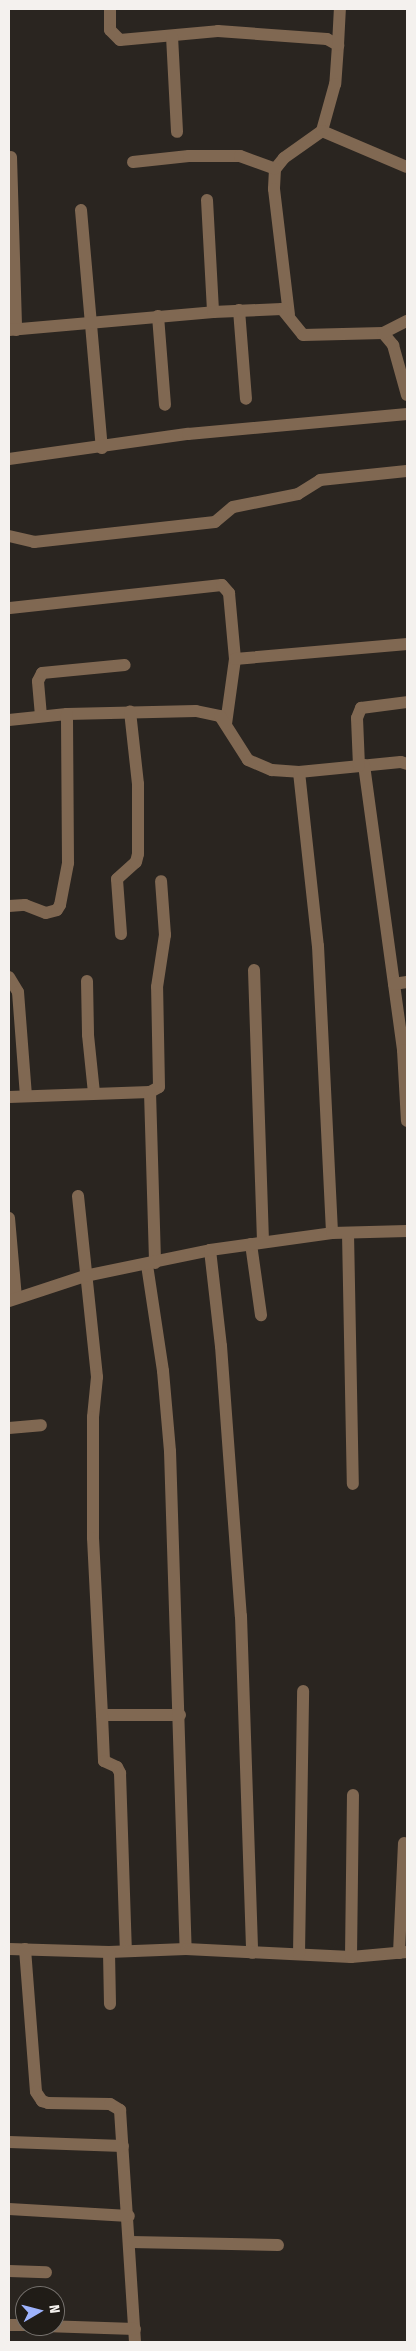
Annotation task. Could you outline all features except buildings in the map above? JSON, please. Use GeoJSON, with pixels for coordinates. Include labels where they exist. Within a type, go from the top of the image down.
{"type":"FeatureCollection","features":[{"type":"Feature","properties":{"kind":"street"},"geometry":{"type":"LineString","coordinates":[[110,9],[110,30],[115,38],[132,40],[218,31],[254,32],[327,39],[338,45]]}},
{"type":"Feature","properties":{"kind":"street"},"geometry":{"type":"LineString","coordinates":[[340,9],[335,84],[322,131],[284,158],[275,169],[274,189],[289,314],[298,332],[310,337],[368,331],[384,333],[407,322]]}},
{"type":"Feature","properties":{"kind":"street"},"geometry":{"type":"LineString","coordinates":[[172,36],[177,132]]}},
{"type":"Feature","properties":{"kind":"street"},"geometry":{"type":"LineString","coordinates":[[322,131],[407,167]]}},
{"type":"Feature","properties":{"kind":"street"},"geometry":{"type":"LineString","coordinates":[[133,162],[189,156],[240,156],[275,169]]}},
{"type":"Feature","properties":{"kind":"street"},"geometry":{"type":"LineString","coordinates":[[11,157],[12,330],[239,310],[276,308],[289,314]]}},
{"type":"Feature","properties":{"kind":"street"},"geometry":{"type":"LineString","coordinates":[[207,200],[212,312]]}},
{"type":"Feature","properties":{"kind":"street"},"geometry":{"type":"LineString","coordinates":[[81,210],[102,448]]}},
{"type":"Feature","properties":{"kind":"street"},"geometry":{"type":"LineString","coordinates":[[239,310],[246,399]]}},
{"type":"Feature","properties":{"kind":"street"},"geometry":{"type":"LineString","coordinates":[[158,316],[165,405]]}},
{"type":"Feature","properties":{"kind":"street"},"geometry":{"type":"LineString","coordinates":[[384,333],[393,345],[407,395]]}},
{"type":"Feature","properties":{"kind":"street"},"geometry":{"type":"LineString","coordinates":[[9,459],[102,448],[188,434],[407,414]]}},
{"type":"Feature","properties":{"kind":"street"},"geometry":{"type":"LineString","coordinates":[[9,536],[34,542],[215,522],[233,507],[298,494],[320,480],[407,471]]}},
{"type":"Feature","properties":{"kind":"street"},"geometry":{"type":"LineString","coordinates":[[10,608],[222,585],[229,593],[235,659],[226,724]]}},
{"type":"Feature","properties":{"kind":"street"},"geometry":{"type":"LineString","coordinates":[[235,659],[407,644]]}},
{"type":"Feature","properties":{"kind":"street"},"geometry":{"type":"LineString","coordinates":[[41,716],[38,681],[42,672],[125,665]]}},
{"type":"Feature","properties":{"kind":"street"},"geometry":{"type":"LineString","coordinates":[[407,702],[361,708],[357,718],[361,765],[405,1050],[407,1121]]}},
{"type":"Feature","properties":{"kind":"street"},"geometry":{"type":"LineString","coordinates":[[121,934],[116,879],[136,862],[138,854],[138,784],[130,711]]}},
{"type":"Feature","properties":{"kind":"street"},"geometry":{"type":"LineString","coordinates":[[9,720],[67,714],[130,711],[196,711],[220,716],[248,760],[272,770],[299,772],[361,765],[407,764]]}},
{"type":"Feature","properties":{"kind":"street"},"geometry":{"type":"LineString","coordinates":[[9,906],[25,906],[46,914],[57,910],[60,905],[68,864],[67,714]]}},
{"type":"Feature","properties":{"kind":"street"},"geometry":{"type":"LineString","coordinates":[[299,772],[318,946],[332,1233]]}},
{"type":"Feature","properties":{"kind":"street"},"geometry":{"type":"LineString","coordinates":[[9,1097],[150,1092],[159,1087],[161,1082],[157,987],[165,935],[161,881]]}},
{"type":"Feature","properties":{"kind":"street"},"geometry":{"type":"LineString","coordinates":[[254,970],[257,1243],[261,1315]]}},
{"type":"Feature","properties":{"kind":"street"},"geometry":{"type":"LineString","coordinates":[[9,977],[18,992],[26,1095]]}},
{"type":"Feature","properties":{"kind":"street"},"geometry":{"type":"LineString","coordinates":[[87,981],[88,1035],[94,1093]]}},
{"type":"Feature","properties":{"kind":"street"},"geometry":{"type":"LineString","coordinates":[[394,984],[407,982]]}},
{"type":"Feature","properties":{"kind":"street"},"geometry":{"type":"LineString","coordinates":[[150,1092],[151,1264],[164,1371],[170,1451],[180,1715],[186,1950]]}},
{"type":"Feature","properties":{"kind":"street"},"geometry":{"type":"LineString","coordinates":[[78,1196],[85,1276],[98,1377],[93,1417],[94,1538],[104,1761],[117,1767],[120,1773],[126,1950]]}},
{"type":"Feature","properties":{"kind":"street"},"geometry":{"type":"LineString","coordinates":[[9,1218],[12,1299],[85,1276],[151,1264],[210,1250],[332,1233],[407,1231]]}},
{"type":"Feature","properties":{"kind":"street"},"geometry":{"type":"LineString","coordinates":[[348,1233],[353,1484]]}},
{"type":"Feature","properties":{"kind":"street"},"geometry":{"type":"LineString","coordinates":[[210,1250],[221,1346],[241,1616],[252,1953]]}},
{"type":"Feature","properties":{"kind":"street"},"geometry":{"type":"LineString","coordinates":[[9,1428],[41,1426]]}},
{"type":"Feature","properties":{"kind":"street"},"geometry":{"type":"LineString","coordinates":[[299,1954],[303,1691]]}},
{"type":"Feature","properties":{"kind":"street"},"geometry":{"type":"LineString","coordinates":[[102,1716],[180,1715]]}},
{"type":"Feature","properties":{"kind":"street"},"geometry":{"type":"LineString","coordinates":[[351,1957],[353,1795]]}},
{"type":"Feature","properties":{"kind":"street"},"geometry":{"type":"LineString","coordinates":[[9,1949],[108,1952],[126,1950],[186,1950],[351,1957],[403,1953],[404,1843]]}},
{"type":"Feature","properties":{"kind":"street"},"geometry":{"type":"LineString","coordinates":[[25,1949],[36,2092],[42,2101],[58,2105],[116,2105],[120,2110],[131,2242],[135,2342]]}},
{"type":"Feature","properties":{"kind":"street"},"geometry":{"type":"LineString","coordinates":[[108,1952],[110,2004]]}},
{"type":"Feature","properties":{"kind":"street"},"geometry":{"type":"LineString","coordinates":[[9,2142],[123,2146]]}},
{"type":"Feature","properties":{"kind":"street"},"geometry":{"type":"LineString","coordinates":[[9,2209],[129,2216]]}},
{"type":"Feature","properties":{"kind":"street"},"geometry":{"type":"LineString","coordinates":[[131,2242],[278,2245]]}},
{"type":"Feature","properties":{"kind":"street"},"geometry":{"type":"LineString","coordinates":[[9,2271],[46,2272]]}},
{"type":"Feature","properties":{"kind":"street"},"geometry":{"type":"LineString","coordinates":[[65,2327],[135,2329]]}}]}
